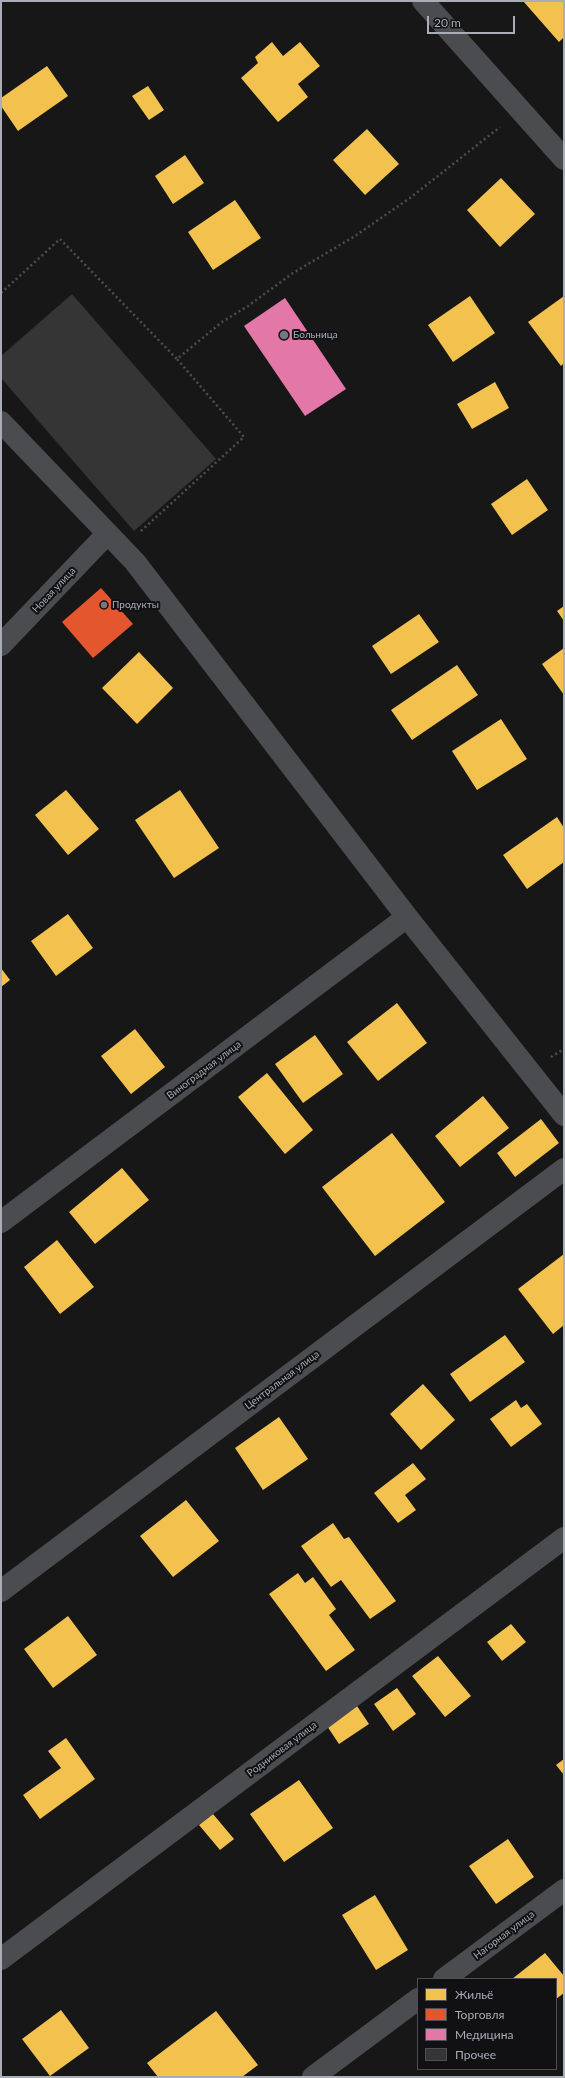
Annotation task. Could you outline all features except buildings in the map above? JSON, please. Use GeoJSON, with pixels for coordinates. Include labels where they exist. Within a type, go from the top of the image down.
{"type":"FeatureCollection","features":[{"type":"Feature","properties":{"kind":"street"},"geometry":{"type":"LineString","coordinates":[[423,1],[564,159]]}},
{"type":"Feature","properties":{"kind":"street"},"geometry":{"type":"LineString","coordinates":[[1,422],[135,562],[407,917],[564,1115]]}},
{"type":"Feature","properties":{"kind":"street","name":"Новая улица"},"geometry":{"type":"LineString","coordinates":[[1,645],[107,534]]}},
{"type":"Feature","properties":{"kind":"street","name":"Виноградная улица"},"geometry":{"type":"LineString","coordinates":[[1,1222],[407,917]]}},
{"type":"Feature","properties":{"kind":"street","name":"Центральная улица"},"geometry":{"type":"LineString","coordinates":[[1,1591],[564,1169]]}},
{"type":"Feature","properties":{"kind":"street","name":"Родниковая улица"},"geometry":{"type":"LineString","coordinates":[[1,1959],[564,1538]]}},
{"type":"Feature","properties":{"kind":"street","name":"Нагорная улица"},"geometry":{"type":"LineString","coordinates":[[445,1978],[564,1890]]}},
{"type":"Feature","properties":{"kind":"street"},"geometry":{"type":"LineString","coordinates":[[313,2077],[417,2000]]}},
{"type":"Feature","properties":{"kind":"path"},"geometry":{"type":"LineString","coordinates":[[177,359],[222,322],[248,306],[293,273],[355,236],[410,198],[521,110]]}},
{"type":"Feature","properties":{"kind":"path"},"geometry":{"type":"LineString","coordinates":[[1,293],[60,239],[177,359],[244,437],[138,532]]}},
{"type":"Feature","properties":{"kind":"place","name":"Больница"},"geometry":{"type":"Point","coordinates":[284,335]}},
{"type":"Feature","properties":{"kind":"place","name":"Продукты"},"geometry":{"type":"Point","coordinates":[104,605]}}]}
